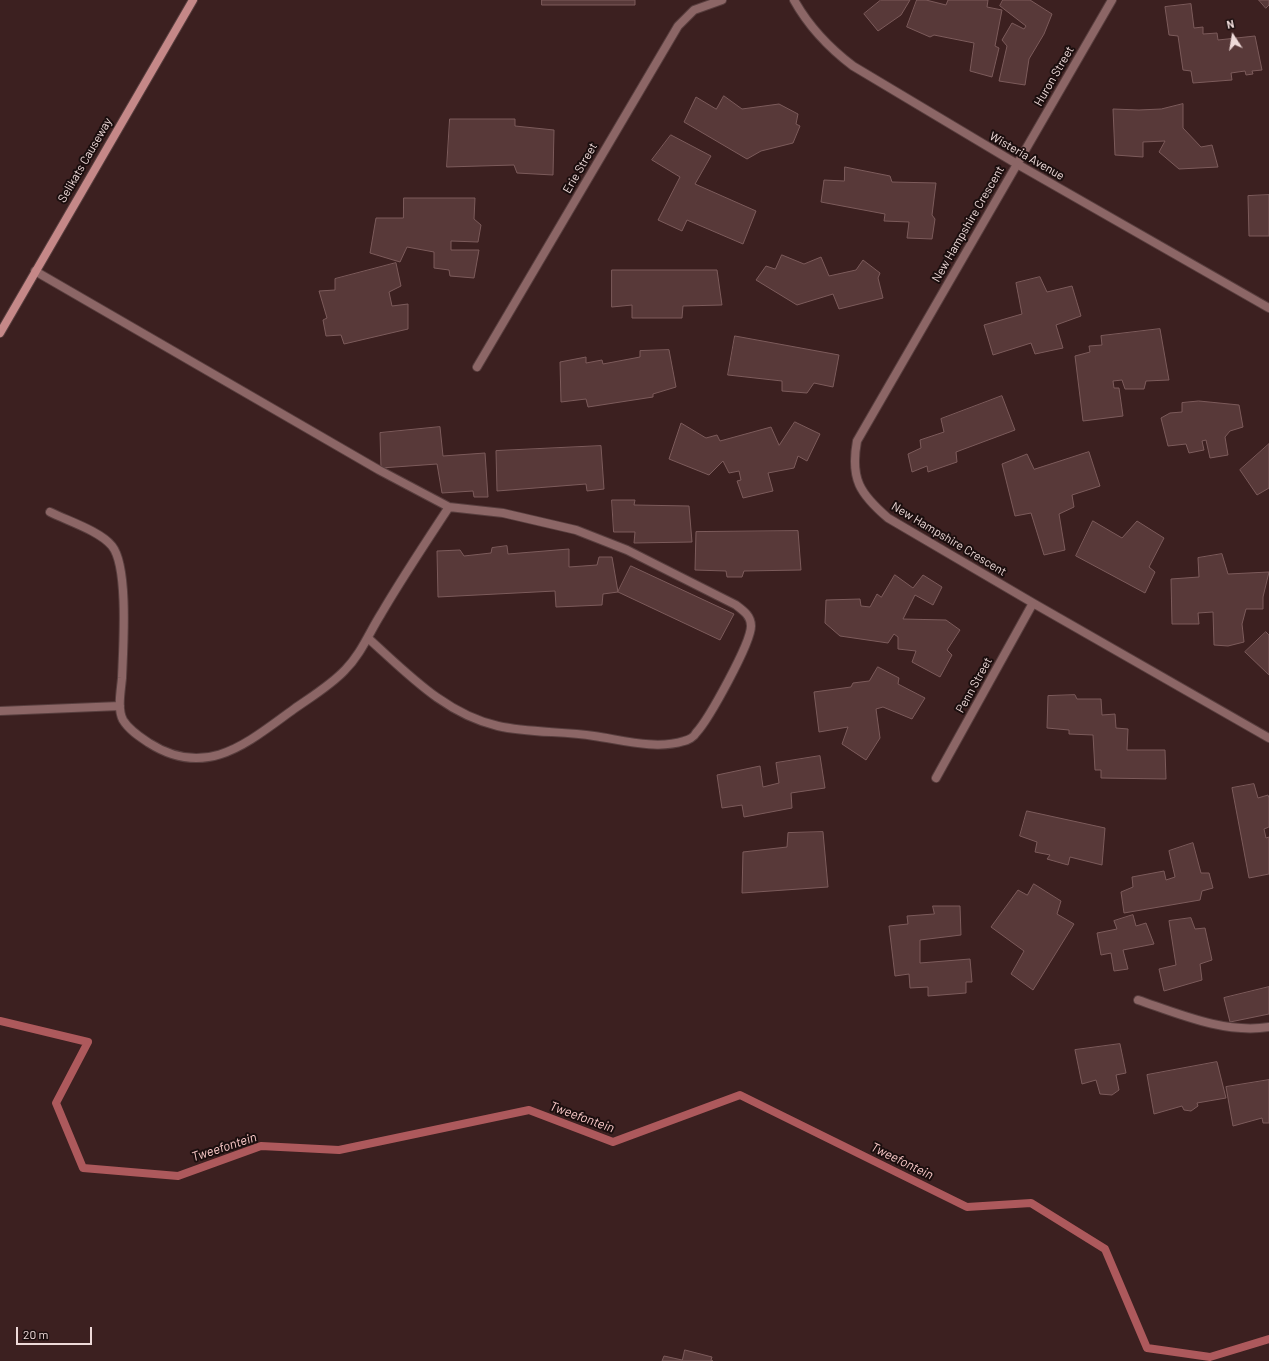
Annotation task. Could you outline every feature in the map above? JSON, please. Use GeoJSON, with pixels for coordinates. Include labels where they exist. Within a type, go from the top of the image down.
{"type":"FeatureCollection","features":[{"type":"Feature","properties":{"kind":"street","name":"Selikats Causeway"},"geometry":{"type":"LineString","coordinates":[[0,333],[193,0]]}},
{"type":"Feature","properties":{"kind":"street","name":"Erie Street"},"geometry":{"type":"LineString","coordinates":[[477,367],[678,26],[694,10],[722,0]]}},
{"type":"Feature","properties":{"kind":"street","name":"Wisteria Avenue"},"geometry":{"type":"LineString","coordinates":[[794,0],[812,29],[830,48],[853,66],[1017,164],[1269,308]]}},
{"type":"Feature","properties":{"kind":"street","name":"Huron Street"},"geometry":{"type":"LineString","coordinates":[[1017,164],[1112,0]]}},
{"type":"Feature","properties":{"kind":"street","name":"New Hampshire Crescent"},"geometry":{"type":"LineString","coordinates":[[1017,164],[857,441],[855,465],[861,489],[870,502],[888,518],[1269,738]]}},
{"type":"Feature","properties":{"kind":"street"},"geometry":{"type":"LineString","coordinates":[[35,271],[380,470],[449,507],[503,513],[576,530],[627,550],[736,605],[746,612],[750,619],[751,628],[735,668],[704,724],[695,735],[685,741],[670,744],[651,744],[584,734],[498,726],[475,719],[455,709],[425,688],[369,639]]}},
{"type":"Feature","properties":{"kind":"street"},"geometry":{"type":"LineString","coordinates":[[50,512],[103,538],[112,546],[118,556],[122,578],[124,631],[120,706],[122,719],[130,729],[160,749],[175,755],[197,758],[212,757],[234,750],[255,739],[345,670],[369,639],[380,615],[449,507]]}},
{"type":"Feature","properties":{"kind":"street","name":"Penn Street"},"geometry":{"type":"LineString","coordinates":[[936,778],[1033,603]]}},
{"type":"Feature","properties":{"kind":"street"},"geometry":{"type":"LineString","coordinates":[[0,712],[120,706]]}},
{"type":"Feature","properties":{"kind":"street"},"geometry":{"type":"LineString","coordinates":[[1138,1000],[1222,1026],[1243,1028],[1269,1027]]}},
{"type":"Feature","properties":{"kind":"building"},"geometry":{"type":"Polygon","coordinates":[[[542,0],[635,0],[635,5],[542,5],[542,0]]]}},
{"type":"Feature","properties":{"kind":"building"},"geometry":{"type":"Polygon","coordinates":[[[881,0],[910,0],[901,15],[878,31],[864,14],[881,0]]]}},
{"type":"Feature","properties":{"kind":"building"},"geometry":{"type":"Polygon","coordinates":[[[917,0],[926,0],[946,5],[948,0],[988,0],[987,7],[1002,10],[995,46],[999,48],[992,77],[970,71],[974,43],[934,35],[930,37],[907,27],[917,0]]]}},
{"type":"Feature","properties":{"kind":"building"},"geometry":{"type":"Polygon","coordinates":[[[1003,0],[1030,0],[1052,14],[1044,34],[1029,59],[1025,85],[999,81],[1007,46],[1002,40],[1012,23],[1024,29],[1026,26],[1000,6],[1003,0]]]}},
{"type":"Feature","properties":{"kind":"building"},"geometry":{"type":"Polygon","coordinates":[[[1259,0],[1269,0],[1269,5],[1266,8],[1259,0]]]}},
{"type":"Feature","properties":{"kind":"building"},"geometry":{"type":"Polygon","coordinates":[[[1191,4],[1194,28],[1203,27],[1203,34],[1217,33],[1218,40],[1255,36],[1262,70],[1252,71],[1253,74],[1246,75],[1245,71],[1231,73],[1232,80],[1193,83],[1191,71],[1183,70],[1178,36],[1169,35],[1165,7],[1191,4]]]}},
{"type":"Feature","properties":{"kind":"building"},"geometry":{"type":"Polygon","coordinates":[[[724,96],[742,109],[779,104],[798,114],[796,124],[800,126],[793,143],[761,151],[747,159],[684,122],[696,97],[716,109],[724,96]]]}},
{"type":"Feature","properties":{"kind":"building"},"geometry":{"type":"Polygon","coordinates":[[[1183,104],[1183,128],[1201,147],[1212,145],[1218,167],[1179,169],[1159,152],[1165,141],[1143,142],[1143,157],[1115,155],[1113,109],[1161,109],[1183,104]]]}},
{"type":"Feature","properties":{"kind":"building"},"geometry":{"type":"Polygon","coordinates":[[[450,119],[515,119],[515,126],[554,130],[553,175],[517,173],[514,165],[447,167],[450,119]]]}},
{"type":"Feature","properties":{"kind":"building"},"geometry":{"type":"Polygon","coordinates":[[[671,135],[711,156],[695,184],[756,211],[743,244],[687,220],[682,231],[658,220],[680,177],[652,160],[671,135]]]}},
{"type":"Feature","properties":{"kind":"building"},"geometry":{"type":"Polygon","coordinates":[[[845,167],[890,176],[892,182],[936,183],[932,215],[935,219],[932,239],[907,238],[909,222],[884,221],[885,214],[821,202],[824,180],[844,181],[845,167]]]}},
{"type":"Feature","properties":{"kind":"building"},"geometry":{"type":"Polygon","coordinates":[[[1269,195],[1269,236],[1249,236],[1248,196],[1269,195]]]}},
{"type":"Feature","properties":{"kind":"building"},"geometry":{"type":"Polygon","coordinates":[[[404,198],[475,198],[474,219],[481,225],[478,242],[451,241],[451,250],[479,250],[474,278],[450,276],[449,270],[434,268],[434,252],[407,247],[400,262],[370,253],[376,218],[403,218],[404,198]]]}},
{"type":"Feature","properties":{"kind":"building"},"geometry":{"type":"Polygon","coordinates":[[[782,255],[804,264],[821,257],[829,276],[856,270],[863,260],[880,273],[878,278],[883,298],[839,309],[833,294],[797,305],[756,280],[766,266],[775,269],[782,255]]]}},
{"type":"Feature","properties":{"kind":"building"},"geometry":{"type":"Polygon","coordinates":[[[396,263],[401,286],[389,292],[392,306],[408,304],[408,329],[344,344],[341,335],[326,336],[323,320],[327,318],[319,291],[335,290],[335,279],[396,263]]]}},
{"type":"Feature","properties":{"kind":"building"},"geometry":{"type":"Polygon","coordinates":[[[612,270],[717,270],[722,305],[683,306],[682,318],[632,318],[632,305],[612,307],[612,270]]]}},
{"type":"Feature","properties":{"kind":"building"},"geometry":{"type":"Polygon","coordinates":[[[1040,277],[1047,292],[1072,286],[1081,316],[1056,325],[1063,348],[1035,354],[1031,343],[993,355],[984,325],[1022,314],[1016,283],[1040,277]]]}},
{"type":"Feature","properties":{"kind":"building"},"geometry":{"type":"Polygon","coordinates":[[[1160,329],[1169,380],[1146,381],[1144,389],[1125,389],[1122,380],[1113,381],[1114,388],[1119,388],[1123,416],[1083,421],[1075,356],[1090,352],[1089,346],[1102,345],[1101,336],[1160,329]]]}},
{"type":"Feature","properties":{"kind":"building"},"geometry":{"type":"Polygon","coordinates":[[[735,336],[839,355],[833,387],[814,383],[807,393],[782,391],[782,381],[728,375],[735,336]]]}},
{"type":"Feature","properties":{"kind":"building"},"geometry":{"type":"Polygon","coordinates":[[[669,350],[676,387],[653,394],[653,397],[588,407],[586,399],[561,402],[560,362],[586,357],[586,363],[602,360],[603,364],[640,357],[640,351],[669,350]]]}},
{"type":"Feature","properties":{"kind":"building"},"geometry":{"type":"Polygon","coordinates":[[[1002,396],[1015,430],[956,452],[957,462],[928,472],[927,466],[912,472],[908,454],[921,448],[920,440],[944,432],[941,419],[1002,396]]]}},
{"type":"Feature","properties":{"kind":"building"},"geometry":{"type":"Polygon","coordinates":[[[1199,401],[1239,405],[1243,427],[1230,431],[1225,437],[1228,455],[1210,458],[1206,440],[1202,441],[1204,450],[1189,453],[1186,444],[1168,446],[1161,418],[1170,413],[1182,412],[1182,403],[1199,401]]]}},
{"type":"Feature","properties":{"kind":"building"},"geometry":{"type":"Polygon","coordinates":[[[795,422],[820,434],[807,461],[798,456],[794,468],[768,473],[773,491],[743,498],[737,481],[741,480],[739,471],[729,473],[723,461],[709,475],[669,459],[681,423],[706,438],[717,435],[720,441],[771,427],[779,445],[795,422]]]}},
{"type":"Feature","properties":{"kind":"building"},"geometry":{"type":"Polygon","coordinates":[[[440,427],[443,456],[485,453],[488,497],[474,497],[473,491],[442,493],[437,464],[381,468],[380,433],[440,427]]]}},
{"type":"Feature","properties":{"kind":"building"},"geometry":{"type":"Polygon","coordinates":[[[1269,444],[1269,488],[1257,495],[1240,470],[1269,444]]]}},
{"type":"Feature","properties":{"kind":"building"},"geometry":{"type":"Polygon","coordinates":[[[601,446],[604,489],[587,491],[586,484],[497,491],[496,451],[601,446]]]}},
{"type":"Feature","properties":{"kind":"building"},"geometry":{"type":"Polygon","coordinates":[[[1089,452],[1100,486],[1072,495],[1074,507],[1059,514],[1065,550],[1044,555],[1031,513],[1015,516],[1002,464],[1027,454],[1034,469],[1089,452]]]}},
{"type":"Feature","properties":{"kind":"building"},"geometry":{"type":"Polygon","coordinates":[[[612,500],[635,500],[634,505],[689,506],[692,542],[634,543],[635,532],[614,532],[612,500]]]}},
{"type":"Feature","properties":{"kind":"building"},"geometry":{"type":"Polygon","coordinates":[[[1093,521],[1122,538],[1137,521],[1164,538],[1149,567],[1155,572],[1145,593],[1076,556],[1093,521]]]}},
{"type":"Feature","properties":{"kind":"building"},"geometry":{"type":"Polygon","coordinates":[[[798,531],[801,570],[744,571],[742,577],[727,577],[726,571],[695,570],[696,532],[798,531]]]}},
{"type":"Feature","properties":{"kind":"building"},"geometry":{"type":"Polygon","coordinates":[[[507,546],[508,554],[569,549],[569,567],[597,565],[599,557],[612,557],[618,592],[603,594],[602,605],[556,607],[555,591],[438,597],[437,551],[460,550],[464,556],[491,553],[492,548],[507,546]]]}},
{"type":"Feature","properties":{"kind":"building"},"geometry":{"type":"Polygon","coordinates":[[[1222,554],[1228,574],[1269,572],[1263,597],[1263,609],[1246,609],[1242,624],[1244,642],[1228,646],[1214,645],[1213,612],[1198,613],[1199,624],[1172,624],[1171,579],[1199,577],[1198,558],[1222,554]]]}},
{"type":"Feature","properties":{"kind":"building"},"geometry":{"type":"Polygon","coordinates":[[[631,566],[734,614],[720,640],[618,592],[631,566]]]}},
{"type":"Feature","properties":{"kind":"building"},"geometry":{"type":"Polygon","coordinates":[[[895,575],[913,588],[923,575],[942,587],[933,605],[915,595],[903,619],[946,620],[960,630],[947,650],[952,655],[940,677],[912,662],[916,651],[898,649],[898,637],[894,634],[888,643],[840,636],[825,623],[826,600],[860,599],[861,606],[870,607],[877,594],[881,597],[895,575]]]}},
{"type":"Feature","properties":{"kind":"building"},"geometry":{"type":"Polygon","coordinates":[[[1266,632],[1269,635],[1269,675],[1245,652],[1266,632]]]}},
{"type":"Feature","properties":{"kind":"building"},"geometry":{"type":"Polygon","coordinates":[[[878,667],[899,678],[898,684],[925,698],[912,719],[883,707],[876,709],[880,738],[866,760],[842,744],[848,727],[819,732],[814,692],[851,687],[853,683],[869,681],[878,667]]]}},
{"type":"Feature","properties":{"kind":"building"},"geometry":{"type":"Polygon","coordinates":[[[1075,695],[1077,699],[1101,699],[1102,715],[1115,714],[1116,728],[1128,729],[1127,750],[1165,750],[1166,779],[1101,778],[1101,770],[1095,770],[1093,735],[1069,734],[1069,730],[1047,728],[1048,696],[1075,695]]]}},
{"type":"Feature","properties":{"kind":"building"},"geometry":{"type":"Polygon","coordinates":[[[820,756],[825,788],[791,793],[792,808],[744,817],[742,805],[722,808],[717,775],[760,766],[763,787],[779,783],[776,763],[820,756]]]}},
{"type":"Feature","properties":{"kind":"building"},"geometry":{"type":"Polygon","coordinates":[[[1254,784],[1258,798],[1268,795],[1269,798],[1269,827],[1264,829],[1266,838],[1269,837],[1269,874],[1249,878],[1232,788],[1254,784]]]}},
{"type":"Feature","properties":{"kind":"building"},"geometry":{"type":"Polygon","coordinates":[[[1027,811],[1105,828],[1102,865],[1070,857],[1068,865],[1047,859],[1050,855],[1035,852],[1037,842],[1020,836],[1027,811]]]}},
{"type":"Feature","properties":{"kind":"building"},"geometry":{"type":"Polygon","coordinates":[[[823,832],[828,887],[742,893],[743,852],[787,847],[788,833],[823,832]]]}},
{"type":"Feature","properties":{"kind":"building"},"geometry":{"type":"Polygon","coordinates":[[[1193,843],[1201,873],[1209,873],[1213,888],[1202,891],[1200,900],[1124,913],[1121,892],[1133,887],[1132,877],[1164,871],[1166,880],[1175,877],[1169,851],[1193,843]]]}},
{"type":"Feature","properties":{"kind":"building"},"geometry":{"type":"Polygon","coordinates":[[[1034,884],[1061,901],[1057,914],[1074,924],[1033,990],[1011,974],[1024,951],[991,927],[1018,890],[1027,895],[1034,884]]]}},
{"type":"Feature","properties":{"kind":"building"},"geometry":{"type":"Polygon","coordinates":[[[933,906],[960,906],[961,935],[920,940],[920,963],[970,959],[972,982],[966,982],[966,993],[928,996],[928,987],[910,988],[909,974],[895,976],[889,926],[908,924],[907,916],[934,914],[933,906]]]}},
{"type":"Feature","properties":{"kind":"building"},"geometry":{"type":"Polygon","coordinates":[[[1133,915],[1136,926],[1146,923],[1154,944],[1123,950],[1128,969],[1114,971],[1111,953],[1101,955],[1097,933],[1117,929],[1114,921],[1133,915]]]}},
{"type":"Feature","properties":{"kind":"building"},"geometry":{"type":"Polygon","coordinates":[[[1191,918],[1195,929],[1205,928],[1212,960],[1200,964],[1202,980],[1164,991],[1159,969],[1176,965],[1169,921],[1191,918]]]}},
{"type":"Feature","properties":{"kind":"building"},"geometry":{"type":"Polygon","coordinates":[[[1269,987],[1269,1014],[1230,1022],[1224,998],[1269,987]]]}},
{"type":"Feature","properties":{"kind":"building"},"geometry":{"type":"Polygon","coordinates":[[[1120,1044],[1126,1073],[1116,1075],[1119,1090],[1112,1095],[1100,1094],[1096,1080],[1082,1084],[1075,1050],[1120,1044]]]}},
{"type":"Feature","properties":{"kind":"building"},"geometry":{"type":"Polygon","coordinates":[[[1217,1062],[1226,1098],[1197,1103],[1198,1106],[1191,1111],[1184,1110],[1182,1106],[1154,1114],[1147,1075],[1217,1062]]]}},
{"type":"Feature","properties":{"kind":"building"},"geometry":{"type":"Polygon","coordinates":[[[1269,1080],[1269,1123],[1263,1123],[1262,1118],[1233,1126],[1226,1087],[1269,1080]]]}},
{"type":"Feature","properties":{"kind":"building"},"geometry":{"type":"Polygon","coordinates":[[[685,1350],[712,1357],[711,1360],[713,1361],[662,1361],[664,1356],[682,1360],[685,1350]]]}},
{"type":"Feature","properties":{"kind":"waterway","name":"Tweefontein"},"geometry":{"type":"LineString","coordinates":[[0,1021],[88,1042],[56,1103],[83,1168],[178,1176],[261,1146],[339,1150],[529,1110],[613,1142],[740,1095],[967,1207],[1031,1203],[1105,1249],[1147,1348],[1210,1357],[1269,1339]]}}]}
